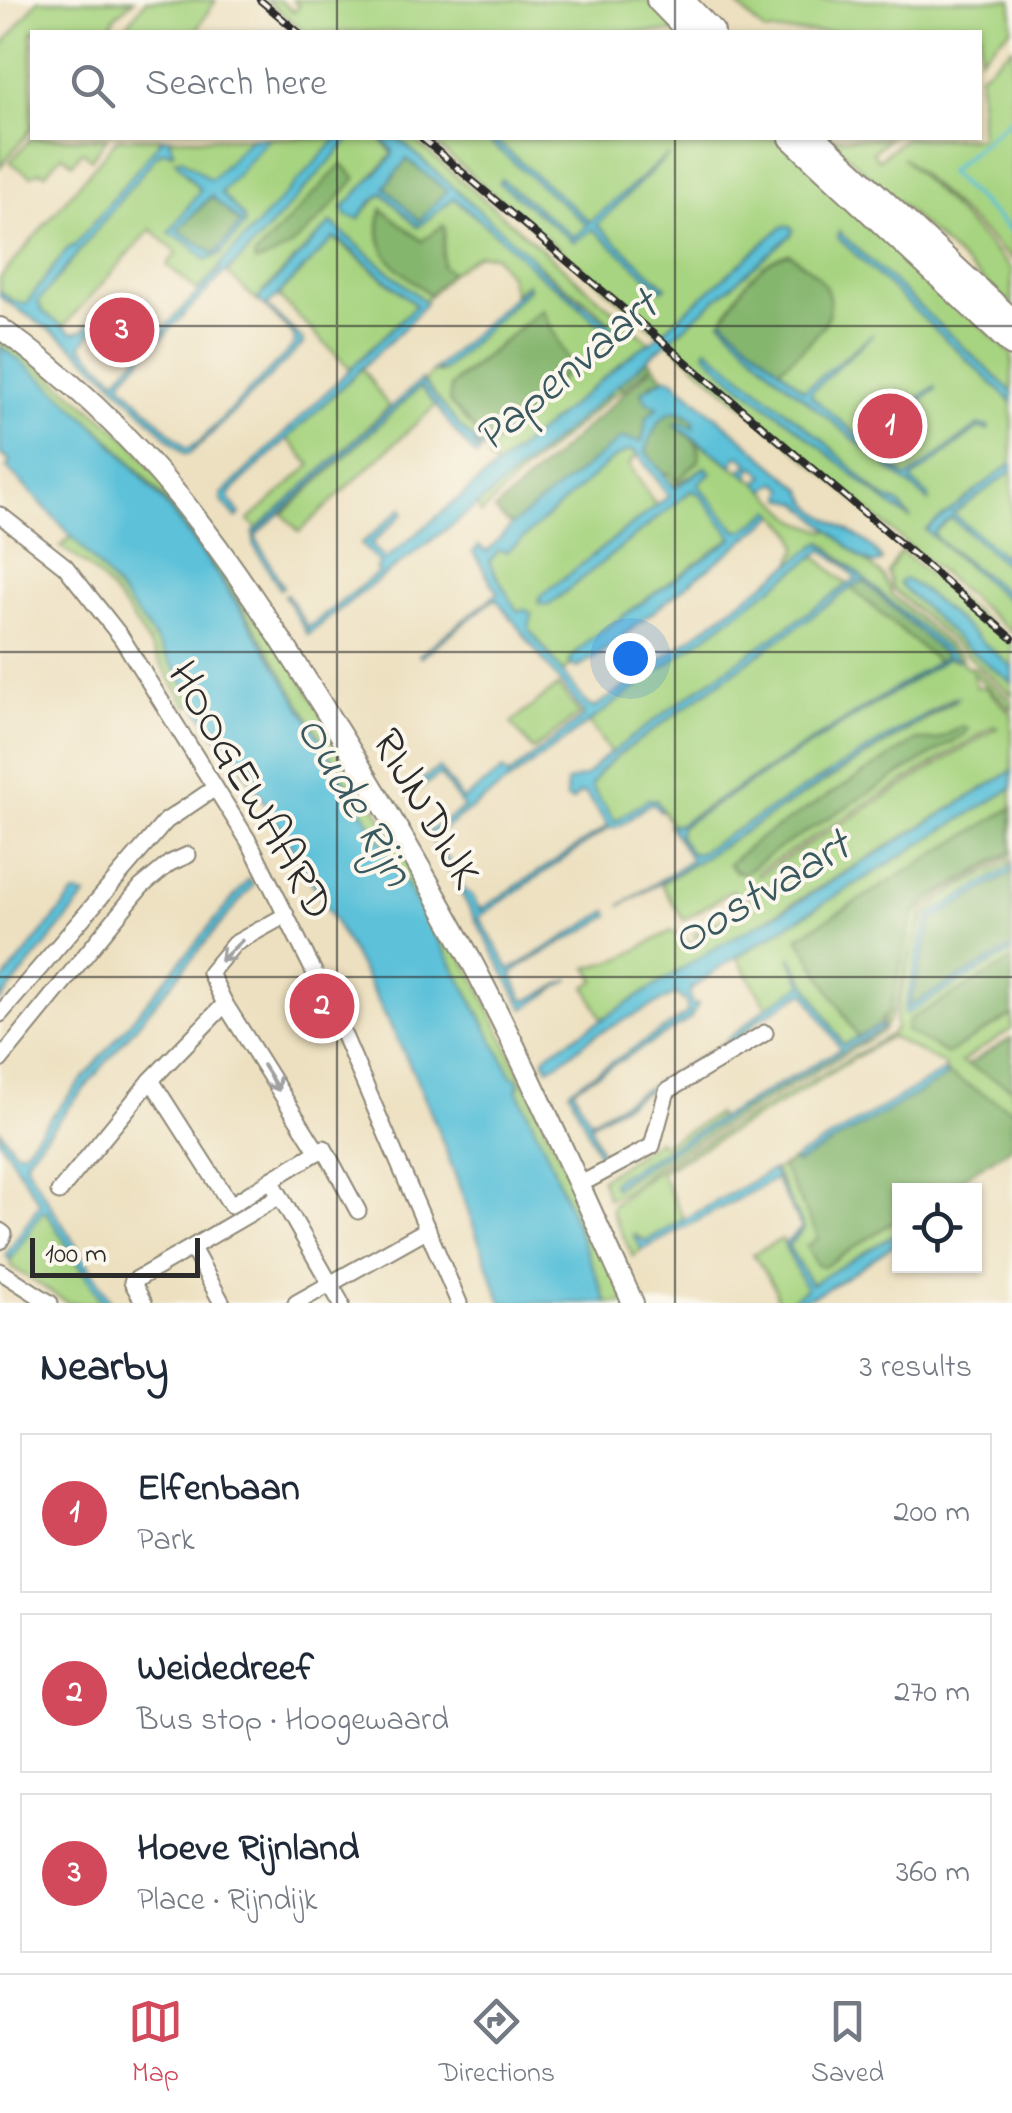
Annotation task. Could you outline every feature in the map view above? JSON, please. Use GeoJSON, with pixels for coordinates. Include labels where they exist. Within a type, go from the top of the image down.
{"type":"FeatureCollection","features":[{"type":"Feature","properties":{"kind":"highway"},"geometry":{"type":"LineString","coordinates":[[658,0],[687,30]]}},
{"type":"Feature","properties":{"kind":"highway"},"geometry":{"type":"LineString","coordinates":[[682,0],[711,30]]}},
{"type":"Feature","properties":{"kind":"highway"},"geometry":{"type":"LineString","coordinates":[[793,140],[1012,345]]}},
{"type":"Feature","properties":{"kind":"highway"},"geometry":{"type":"LineString","coordinates":[[818,140],[1012,320]]}},
{"type":"Feature","properties":{"kind":"main road","name":"RIJNDIJK"},"geometry":{"type":"LineString","coordinates":[[0,328],[104,411],[190,506],[254,596],[454,928],[633,1303]]}},
{"type":"Feature","properties":{"kind":"street","name":"HOOGEWAARD"},"geometry":{"type":"LineString","coordinates":[[0,515],[65,566],[121,636],[251,845],[332,1008],[458,1303]]}},
{"type":"Feature","properties":{"kind":"street"},"geometry":{"type":"LineString","coordinates":[[0,1014],[166,821],[214,788]]}},
{"type":"Feature","properties":{"kind":"street"},"geometry":{"type":"LineString","coordinates":[[0,1060],[142,886],[170,863],[188,856]]}},
{"type":"Feature","properties":{"kind":"street"},"geometry":{"type":"LineString","coordinates":[[88,908],[109,927]]}},
{"type":"Feature","properties":{"kind":"street"},"geometry":{"type":"LineString","coordinates":[[286,915],[234,944],[210,974],[318,1152]]}},
{"type":"Feature","properties":{"kind":"street"},"geometry":{"type":"LineString","coordinates":[[59,1192],[151,1080],[225,1004]]}},
{"type":"Feature","properties":{"kind":"street"},"geometry":{"type":"LineString","coordinates":[[579,1184],[652,1146],[667,1091],[766,1033]]}},
{"type":"Feature","properties":{"kind":"street"},"geometry":{"type":"LineString","coordinates":[[151,1080],[231,1205],[324,1148],[358,1212]]}},
{"type":"Feature","properties":{"kind":"street"},"geometry":{"type":"LineString","coordinates":[[272,1180],[341,1303]]}},
{"type":"Feature","properties":{"kind":"street"},"geometry":{"type":"LineString","coordinates":[[144,1303],[132,1282],[280,1196]]}},
{"type":"Feature","properties":{"kind":"street"},"geometry":{"type":"LineString","coordinates":[[296,1303],[428,1229]]}},
{"type":"Feature","properties":{"kind":"street"},"geometry":{"type":"LineString","coordinates":[[0,1230],[4,1234],[0,1240]]}},
{"type":"Feature","properties":{"kind":"street"},"geometry":{"type":"LineString","coordinates":[[192,1248],[222,1303]]}},
{"type":"Feature","properties":{"kind":"street"},"geometry":{"type":"LineString","coordinates":[[0,1271],[50,1303]]}},
{"type":"Feature","properties":{"kind":"green space"},"geometry":{"type":"Polygon","coordinates":[[[38,0],[134,0],[115,16],[110,30],[30,30],[30,130],[0,167],[0,49],[38,0]]]}},
{"type":"Feature","properties":{"kind":"green space"},"geometry":{"type":"Polygon","coordinates":[[[146,0],[216,0],[196,30],[124,30],[146,0]]]}},
{"type":"Feature","properties":{"kind":"green space"},"geometry":{"type":"Polygon","coordinates":[[[266,0],[279,0],[294,12],[299,6],[293,0],[648,0],[677,30],[302,30],[266,0]]]}},
{"type":"Feature","properties":{"kind":"green space"},"geometry":{"type":"Polygon","coordinates":[[[732,0],[1012,0],[1012,28],[982,55],[982,30],[763,30],[732,0]]]}},
{"type":"Feature","properties":{"kind":"green space"},"geometry":{"type":"Polygon","coordinates":[[[1012,47],[1012,260],[902,157],[1012,269],[1012,307],[830,140],[887,140],[873,152],[878,160],[903,140],[982,140],[982,72],[1012,47]]]}},
{"type":"Feature","properties":{"kind":"green space"},"geometry":{"type":"Polygon","coordinates":[[[30,139],[105,140],[91,159],[82,151],[73,163],[62,155],[45,174],[40,171],[31,176],[10,162],[30,139]]]}},
{"type":"Feature","properties":{"kind":"green space"},"geometry":{"type":"Polygon","coordinates":[[[116,140],[161,140],[74,247],[68,248],[26,304],[13,301],[0,291],[0,278],[116,140]]]}},
{"type":"Feature","properties":{"kind":"green space"},"geometry":{"type":"Polygon","coordinates":[[[170,140],[249,140],[211,181],[182,159],[186,175],[200,190],[187,211],[222,197],[223,188],[267,140],[336,140],[198,291],[167,265],[177,253],[151,229],[63,327],[43,312],[38,302],[155,157],[162,151],[173,153],[170,140]]]}},
{"type":"Feature","properties":{"kind":"green space"},"geometry":{"type":"Polygon","coordinates":[[[349,140],[382,140],[393,154],[343,208],[359,216],[383,193],[418,227],[454,198],[539,275],[615,332],[598,311],[541,267],[399,140],[414,140],[650,342],[496,467],[488,458],[492,454],[462,429],[424,382],[433,371],[444,370],[529,288],[526,284],[514,294],[509,275],[494,255],[478,254],[451,273],[442,266],[442,226],[422,242],[382,210],[379,225],[383,249],[398,268],[430,295],[424,301],[331,223],[264,291],[258,302],[227,273],[349,140]],[[542,309],[456,380],[449,402],[477,433],[495,442],[538,405],[571,366],[542,309]]]}},
{"type":"Feature","properties":{"kind":"green space"},"geometry":{"type":"Polygon","coordinates":[[[430,140],[782,140],[1012,354],[1012,633],[430,140]]]}},
{"type":"Feature","properties":{"kind":"green space"},"geometry":{"type":"Polygon","coordinates":[[[407,159],[447,191],[419,222],[385,187],[407,159]]]}},
{"type":"Feature","properties":{"kind":"green space"},"geometry":{"type":"Polygon","coordinates":[[[342,164],[356,178],[335,203],[298,240],[270,258],[255,262],[254,257],[342,164]]]}},
{"type":"Feature","properties":{"kind":"green space"},"geometry":{"type":"Polygon","coordinates":[[[212,196],[241,223],[215,254],[178,230],[212,196]]]}},
{"type":"Feature","properties":{"kind":"green space"},"geometry":{"type":"Polygon","coordinates":[[[382,209],[422,241],[443,225],[445,228],[442,266],[451,273],[430,295],[398,268],[383,249],[379,225],[382,209]]]}},
{"type":"Feature","properties":{"kind":"green space"},"geometry":{"type":"Polygon","coordinates":[[[334,238],[416,305],[350,369],[278,296],[334,238]]]}},
{"type":"Feature","properties":{"kind":"green space"},"geometry":{"type":"Polygon","coordinates":[[[789,253],[820,279],[830,306],[820,330],[778,370],[723,319],[758,270],[789,253]]]}},
{"type":"Feature","properties":{"kind":"green space"},"geometry":{"type":"Polygon","coordinates":[[[542,309],[571,366],[538,405],[495,443],[477,433],[449,402],[451,386],[542,309]]]}},
{"type":"Feature","properties":{"kind":"green space"},"geometry":{"type":"Polygon","coordinates":[[[0,334],[132,442],[268,621],[478,984],[629,1303],[607,1303],[517,1088],[517,1077],[512,1077],[432,929],[226,583],[181,520],[140,472],[73,405],[0,346],[0,334]]]}},
{"type":"Feature","properties":{"kind":"green space"},"geometry":{"type":"Polygon","coordinates":[[[648,359],[665,378],[641,393],[658,408],[647,417],[642,442],[622,438],[513,525],[506,522],[495,510],[651,369],[624,389],[618,385],[648,359]]]}},
{"type":"Feature","properties":{"kind":"green space"},"geometry":{"type":"Polygon","coordinates":[[[362,368],[389,407],[258,530],[249,520],[311,465],[287,438],[362,368]]]}},
{"type":"Feature","properties":{"kind":"green space"},"geometry":{"type":"Polygon","coordinates":[[[618,385],[624,389],[525,470],[481,514],[477,504],[618,385]]]}},
{"type":"Feature","properties":{"kind":"green space"},"geometry":{"type":"Polygon","coordinates":[[[421,386],[436,405],[299,532],[283,514],[421,386]]]}},
{"type":"Feature","properties":{"kind":"green space"},"geometry":{"type":"Polygon","coordinates":[[[678,410],[694,420],[694,428],[680,422],[675,425],[693,440],[699,461],[676,481],[669,473],[663,473],[646,452],[660,420],[678,410]]]}},
{"type":"Feature","properties":{"kind":"green space"},"geometry":{"type":"Polygon","coordinates":[[[698,443],[758,483],[798,521],[830,530],[883,576],[892,595],[961,656],[968,668],[974,667],[1012,701],[1012,709],[972,672],[976,687],[985,687],[1012,714],[1012,771],[602,1019],[586,987],[596,980],[588,968],[622,958],[671,931],[692,945],[698,941],[694,934],[752,903],[748,893],[739,898],[733,890],[684,920],[661,884],[956,700],[954,697],[697,854],[691,853],[679,836],[680,827],[948,658],[956,661],[823,542],[790,565],[798,548],[793,532],[772,510],[742,533],[737,531],[700,487],[699,483],[709,474],[705,467],[673,486],[663,473],[700,454],[698,443]],[[994,726],[758,871],[757,876],[997,728],[994,726]],[[965,734],[917,740],[729,864],[744,873],[965,734]]]}},
{"type":"Feature","properties":{"kind":"green space"},"geometry":{"type":"Polygon","coordinates":[[[630,450],[638,455],[629,464],[656,506],[538,601],[549,605],[692,490],[733,537],[588,641],[563,672],[517,612],[489,562],[499,550],[506,552],[518,543],[611,460],[630,450]]]}},
{"type":"Feature","properties":{"kind":"green space"},"geometry":{"type":"Polygon","coordinates":[[[73,535],[153,636],[195,701],[188,707],[116,597],[80,560],[60,547],[73,535]]]}},
{"type":"Feature","properties":{"kind":"green space"},"geometry":{"type":"Polygon","coordinates":[[[901,551],[1012,643],[1012,695],[892,588],[888,572],[901,551]]]}},
{"type":"Feature","properties":{"kind":"green space"},"geometry":{"type":"Polygon","coordinates":[[[813,554],[848,585],[611,754],[589,722],[813,554]]]}},
{"type":"Feature","properties":{"kind":"green space"},"geometry":{"type":"Polygon","coordinates":[[[866,583],[946,656],[938,662],[851,588],[866,583]]]}},
{"type":"Feature","properties":{"kind":"green space"},"geometry":{"type":"Polygon","coordinates":[[[851,588],[938,662],[679,824],[671,824],[656,800],[648,799],[613,820],[592,791],[600,771],[851,588]]]}},
{"type":"Feature","properties":{"kind":"green space"},"geometry":{"type":"Polygon","coordinates":[[[558,686],[580,714],[533,750],[511,723],[558,686]]]}},
{"type":"Feature","properties":{"kind":"green space"},"geometry":{"type":"Polygon","coordinates":[[[963,726],[968,729],[965,734],[744,873],[729,864],[757,840],[917,740],[937,740],[963,726]]]}},
{"type":"Feature","properties":{"kind":"green space"},"geometry":{"type":"Polygon","coordinates":[[[1012,788],[1012,808],[798,937],[858,1038],[843,1045],[790,956],[803,985],[767,1007],[737,957],[1012,788]]]}},
{"type":"Feature","properties":{"kind":"green space"},"geometry":{"type":"Polygon","coordinates":[[[1012,808],[1012,851],[930,898],[914,913],[889,1013],[880,1025],[858,1038],[798,937],[1012,808]]]}},
{"type":"Feature","properties":{"kind":"green space"},"geometry":{"type":"Polygon","coordinates":[[[1012,851],[1012,855],[944,893],[924,909],[893,1013],[882,1032],[656,1166],[625,1192],[608,1199],[601,1179],[658,1140],[662,1145],[717,1114],[720,1119],[616,1178],[615,1188],[644,1167],[882,1028],[914,913],[930,898],[1012,851]]]}},
{"type":"Feature","properties":{"kind":"green space"},"geometry":{"type":"Polygon","coordinates":[[[1012,860],[1012,866],[932,914],[922,937],[983,968],[1012,952],[1012,961],[909,1020],[947,1054],[1012,1015],[1012,1029],[961,1062],[1012,1088],[1012,1110],[948,1074],[943,1064],[888,1038],[660,1172],[684,1219],[646,1241],[636,1235],[642,1250],[633,1257],[611,1210],[613,1205],[658,1169],[891,1034],[896,1029],[911,951],[926,915],[953,891],[1012,860]]]}},
{"type":"Feature","properties":{"kind":"green space"},"geometry":{"type":"Polygon","coordinates":[[[1012,872],[1012,948],[909,1006],[933,920],[1012,872]]]}},
{"type":"Feature","properties":{"kind":"green space"},"geometry":{"type":"Polygon","coordinates":[[[1012,961],[1012,1015],[947,1054],[906,1031],[909,1020],[1012,961]]]}},
{"type":"Feature","properties":{"kind":"green space"},"geometry":{"type":"Polygon","coordinates":[[[1012,1038],[1012,1088],[967,1065],[1012,1038]]]}},
{"type":"Feature","properties":{"kind":"green space"},"geometry":{"type":"Polygon","coordinates":[[[948,1074],[1012,1110],[1012,1147],[954,1183],[892,1183],[892,1223],[824,1267],[817,1265],[806,1246],[817,1239],[817,1233],[782,1167],[793,1160],[801,1161],[948,1074]]]}},
{"type":"Feature","properties":{"kind":"green space"},"geometry":{"type":"Polygon","coordinates":[[[782,1167],[817,1233],[824,1267],[892,1223],[892,1236],[811,1284],[788,1246],[803,1230],[775,1170],[782,1167]]]}},
{"type":"Feature","properties":{"kind":"green space"},"geometry":{"type":"Polygon","coordinates":[[[42,1211],[46,1211],[103,1303],[68,1303],[12,1267],[10,1261],[42,1211]]]}},
{"type":"Feature","properties":{"kind":"green space"},"geometry":{"type":"Polygon","coordinates":[[[782,1239],[806,1286],[805,1291],[787,1303],[777,1303],[775,1288],[753,1254],[782,1239]]]}},
{"type":"Feature","properties":{"kind":"water"},"geometry":{"type":"Polygon","coordinates":[[[161,140],[170,140],[173,152],[162,151],[155,157],[38,302],[43,312],[72,333],[82,331],[105,311],[81,346],[116,379],[336,140],[349,140],[240,260],[123,378],[122,384],[187,449],[199,442],[295,344],[294,336],[258,299],[331,223],[426,303],[231,492],[229,499],[240,514],[236,518],[221,500],[222,494],[416,305],[334,238],[267,306],[303,344],[201,444],[184,454],[106,375],[66,341],[0,297],[0,291],[13,301],[26,304],[68,248],[74,246],[161,140]]]}},
{"type":"Feature","properties":{"kind":"water"},"geometry":{"type":"Polygon","coordinates":[[[249,140],[267,140],[221,193],[244,218],[244,226],[220,255],[206,260],[188,243],[169,233],[200,190],[175,160],[182,159],[211,180],[249,140]],[[211,196],[178,230],[215,254],[241,223],[211,196]]]}},
{"type":"Feature","properties":{"kind":"water"},"geometry":{"type":"Polygon","coordinates":[[[382,140],[400,140],[615,332],[539,275],[454,198],[418,227],[383,193],[359,219],[347,216],[343,208],[392,157],[393,151],[382,140]],[[407,159],[385,187],[419,221],[447,191],[407,159]]]}},
{"type":"Feature","properties":{"kind":"water"},"geometry":{"type":"Polygon","coordinates":[[[487,140],[495,140],[590,222],[668,155],[597,225],[666,287],[662,290],[593,229],[574,242],[499,183],[501,179],[574,237],[587,225],[487,140]]]}},
{"type":"Feature","properties":{"kind":"water"},"geometry":{"type":"Polygon","coordinates":[[[783,226],[790,226],[791,235],[533,458],[308,635],[284,595],[287,594],[308,628],[379,572],[376,568],[380,564],[361,544],[402,508],[404,513],[371,544],[385,560],[651,342],[783,226]]]}},
{"type":"Feature","properties":{"kind":"water"},"geometry":{"type":"Polygon","coordinates":[[[839,232],[1012,392],[1012,402],[837,237],[839,232]]]}},
{"type":"Feature","properties":{"kind":"water"},"geometry":{"type":"Polygon","coordinates":[[[527,284],[527,290],[444,370],[433,371],[527,284]]]}},
{"type":"Feature","properties":{"kind":"water"},"geometry":{"type":"Polygon","coordinates":[[[723,319],[804,390],[873,334],[811,396],[862,439],[934,387],[866,443],[907,478],[979,425],[989,427],[988,430],[979,428],[913,478],[929,501],[777,376],[723,319]]]}},
{"type":"Feature","properties":{"kind":"water"},"geometry":{"type":"Polygon","coordinates":[[[0,346],[56,390],[153,489],[195,543],[271,657],[516,1077],[520,1085],[517,1089],[549,1157],[607,1303],[502,1303],[416,1078],[362,970],[298,858],[231,748],[210,727],[143,623],[78,543],[7,468],[10,461],[0,454],[0,346]]]}},
{"type":"Feature","properties":{"kind":"water"},"geometry":{"type":"Polygon","coordinates":[[[707,348],[824,441],[880,495],[899,504],[911,519],[884,500],[740,384],[705,352],[707,348]]]}},
{"type":"Feature","properties":{"kind":"water"},"geometry":{"type":"Polygon","coordinates":[[[671,378],[803,490],[818,511],[864,541],[882,561],[874,564],[861,558],[800,503],[783,498],[785,488],[777,482],[766,490],[758,481],[765,476],[756,467],[750,469],[750,478],[740,471],[750,464],[741,456],[735,457],[733,466],[675,425],[680,422],[694,428],[694,420],[676,411],[669,413],[657,425],[646,452],[673,486],[705,467],[711,472],[699,483],[700,487],[737,531],[745,530],[772,510],[776,515],[578,668],[570,660],[588,641],[733,538],[701,496],[692,490],[549,605],[539,604],[540,597],[669,496],[636,452],[630,450],[611,460],[518,543],[506,552],[499,550],[489,562],[517,611],[532,614],[529,629],[587,704],[594,708],[622,689],[821,542],[959,660],[948,658],[680,827],[679,836],[691,853],[697,854],[960,696],[620,906],[691,860],[669,825],[693,816],[946,656],[866,583],[851,588],[617,756],[600,771],[591,786],[615,821],[648,799],[656,800],[660,812],[652,803],[479,917],[510,970],[608,911],[610,916],[512,974],[523,999],[528,1000],[571,979],[524,1009],[428,832],[464,808],[440,775],[408,796],[405,792],[439,768],[463,800],[503,770],[508,776],[583,717],[583,712],[497,600],[419,655],[498,593],[473,552],[479,546],[487,552],[512,525],[622,438],[642,442],[647,417],[658,407],[646,401],[642,391],[671,378]],[[823,550],[437,834],[465,891],[480,910],[608,826],[586,794],[580,793],[572,801],[566,798],[567,782],[586,776],[600,761],[674,706],[856,579],[823,550]]]}},
{"type":"Feature","properties":{"kind":"water"},"geometry":{"type":"Polygon","coordinates":[[[421,380],[462,429],[484,448],[471,442],[480,453],[477,456],[420,387],[255,536],[283,587],[280,589],[255,547],[253,533],[421,380]]]}},
{"type":"Feature","properties":{"kind":"water"},"geometry":{"type":"Polygon","coordinates":[[[1012,463],[1012,471],[953,514],[1002,555],[1012,552],[1012,570],[951,518],[934,532],[937,539],[1012,597],[1012,604],[925,530],[1012,463]]]}},
{"type":"Feature","properties":{"kind":"water"},"geometry":{"type":"Polygon","coordinates":[[[905,579],[1012,667],[1012,683],[963,645],[902,587],[899,582],[905,579]]]}},
{"type":"Feature","properties":{"kind":"water"},"geometry":{"type":"Polygon","coordinates":[[[1012,771],[1012,788],[731,960],[692,988],[689,995],[693,1005],[698,1004],[690,1019],[573,1089],[590,1121],[721,1045],[767,1007],[803,985],[790,956],[843,1045],[881,1025],[883,1028],[644,1167],[615,1188],[612,1183],[616,1178],[840,1049],[805,992],[758,1020],[736,1040],[590,1124],[603,1165],[569,1090],[688,1013],[686,1002],[676,994],[595,1035],[548,1068],[546,1055],[715,948],[797,903],[1012,771]]]}},
{"type":"Feature","properties":{"kind":"water"},"geometry":{"type":"Polygon","coordinates":[[[1012,866],[1012,872],[933,920],[909,1006],[1012,948],[1012,952],[906,1014],[922,937],[932,914],[1012,866]]]}},
{"type":"Feature","properties":{"kind":"water"},"geometry":{"type":"Polygon","coordinates":[[[249,879],[253,885],[26,1159],[27,1167],[111,1302],[103,1303],[46,1211],[10,1261],[6,1255],[40,1203],[0,1140],[0,1130],[15,1151],[23,1151],[249,879]]]}},
{"type":"Feature","properties":{"kind":"water"},"geometry":{"type":"Polygon","coordinates":[[[74,894],[86,896],[0,1001],[0,985],[74,894]]]}},
{"type":"Feature","properties":{"kind":"water"},"geometry":{"type":"Polygon","coordinates":[[[944,1071],[946,1077],[801,1161],[793,1160],[944,1071]]]}},
{"type":"Feature","properties":{"kind":"water"},"geometry":{"type":"Polygon","coordinates":[[[772,1170],[804,1228],[788,1246],[811,1284],[892,1236],[892,1246],[860,1268],[813,1296],[787,1303],[806,1289],[784,1244],[802,1228],[775,1179],[642,1250],[634,1236],[646,1241],[772,1170]]]}},
{"type":"Feature","properties":{"kind":"waterway"},"geometry":{"type":"LineString","coordinates":[[1012,118],[948,172],[1012,232]]}},
{"type":"Feature","properties":{"kind":"railway"},"geometry":{"type":"LineString","coordinates":[[260,0],[296,30]]}},
{"type":"Feature","properties":{"kind":"railway"},"geometry":{"type":"LineString","coordinates":[[424,140],[1012,638]]}},
{"type":"Feature","properties":{"kind":"place","name":"Hoeve Rijnland"},"geometry":{"type":"Point","coordinates":[122,330]}},
{"type":"Feature","properties":{"kind":"place","name":"Elfenbaan"},"geometry":{"type":"Point","coordinates":[890,426]}},
{"type":"Feature","properties":{"kind":"place","name":"Weidedreef"},"geometry":{"type":"Point","coordinates":[322,1006]}},
{"type":"Feature","properties":{"kind":"water label","name":"Papenvaart"},"geometry":{"type":"Point","coordinates":[564,369]}},
{"type":"Feature","properties":{"kind":"water label","name":"Oude Rijn"},"geometry":{"type":"Point","coordinates":[357,799]}},
{"type":"Feature","properties":{"kind":"water label","name":"Oostvaart"},"geometry":{"type":"Point","coordinates":[759,890]}}]}
